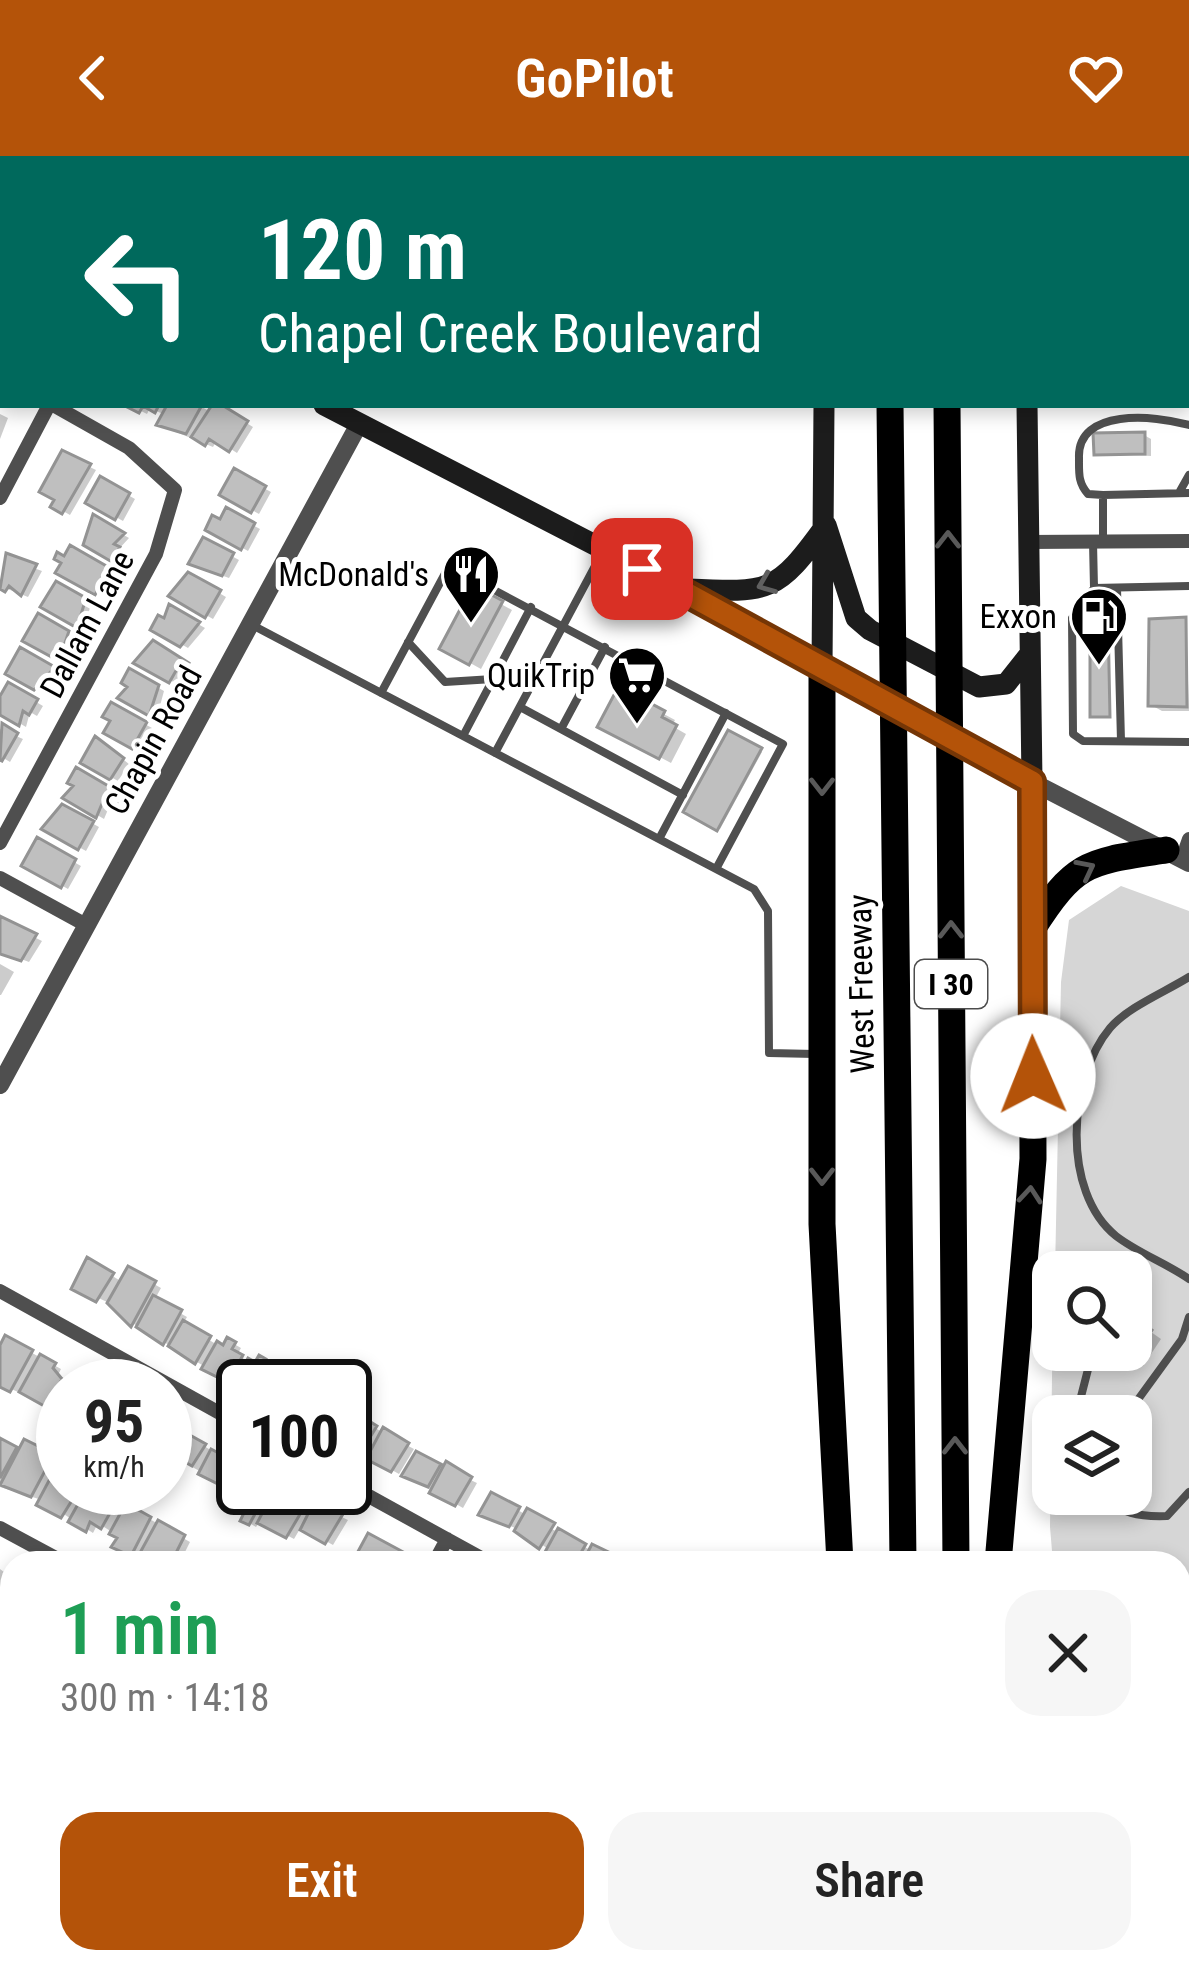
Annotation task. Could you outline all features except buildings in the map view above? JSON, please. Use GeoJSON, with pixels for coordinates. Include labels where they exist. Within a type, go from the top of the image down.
{"type":"FeatureCollection","features":[{"type":"Feature","properties":{"kind":"highway","name":"West Freeway"},"geometry":{"type":"LineString","coordinates":[[890,408],[903,1551]]}},
{"type":"Feature","properties":{"kind":"highway","name":"I 30"},"geometry":{"type":"LineString","coordinates":[[947,408],[956,1551]]}},
{"type":"Feature","properties":{"kind":"highway"},"geometry":{"type":"LineString","coordinates":[[822,669],[822,1224],[840,1551]]}},
{"type":"Feature","properties":{"kind":"highway"},"geometry":{"type":"LineString","coordinates":[[999,1551],[1033,1159],[1032,782]]}},
{"type":"Feature","properties":{"kind":"highway"},"geometry":{"type":"LineString","coordinates":[[1032,929],[1074,872],[1100,860],[1181,853]]}},
{"type":"Feature","properties":{"kind":"main road"},"geometry":{"type":"LineString","coordinates":[[330,408],[680,589],[1032,782]]}},
{"type":"Feature","properties":{"kind":"main road"},"geometry":{"type":"LineString","coordinates":[[822,669],[824,408]]}},
{"type":"Feature","properties":{"kind":"main road"},"geometry":{"type":"LineString","coordinates":[[1028,408],[1032,782]]}},
{"type":"Feature","properties":{"kind":"main road"},"geometry":{"type":"LineString","coordinates":[[680,589],[747,592],[777,584],[826,525]]}},
{"type":"Feature","properties":{"kind":"main road"},"geometry":{"type":"LineString","coordinates":[[826,525],[856,618],[870,630],[979,686],[1006,684],[1029,655]]}},
{"type":"Feature","properties":{"kind":"street"},"geometry":{"type":"LineString","coordinates":[[0,498],[49,408]]}},
{"type":"Feature","properties":{"kind":"street","name":"Dallam Lane"},"geometry":{"type":"LineString","coordinates":[[0,843],[156,554],[175,490],[129,448],[56,408]]}},
{"type":"Feature","properties":{"kind":"street","name":"Chapin Road"},"geometry":{"type":"LineString","coordinates":[[0,1084],[359,424]]}},
{"type":"Feature","properties":{"kind":"street"},"geometry":{"type":"LineString","coordinates":[[1026,542],[1189,541]]}},
{"type":"Feature","properties":{"kind":"street"},"geometry":{"type":"LineString","coordinates":[[1032,782],[1181,853]]}},
{"type":"Feature","properties":{"kind":"street"},"geometry":{"type":"LineString","coordinates":[[0,878],[86,926]]}},
{"type":"Feature","properties":{"kind":"street"},"geometry":{"type":"LineString","coordinates":[[0,1291],[216,1411]]}},
{"type":"Feature","properties":{"kind":"street"},"geometry":{"type":"LineString","coordinates":[[372,1498],[468,1551]]}},
{"type":"Feature","properties":{"kind":"street"},"geometry":{"type":"LineString","coordinates":[[0,1528],[43,1551]]}},
{"type":"Feature","properties":{"kind":"street"},"geometry":{"type":"LineString","coordinates":[[440,1551],[447,1539]]}},
{"type":"Feature","properties":{"kind":"lane"},"geometry":{"type":"LineString","coordinates":[[1189,425],[1104,421],[1088,429],[1078,442],[1080,484],[1088,494],[1185,492],[1189,475]]}},
{"type":"Feature","properties":{"kind":"lane"},"geometry":{"type":"LineString","coordinates":[[1103,495],[1094,588],[1072,618],[1073,734],[1083,741],[1189,742]]}},
{"type":"Feature","properties":{"kind":"lane"},"geometry":{"type":"LineString","coordinates":[[495,753],[604,550]]}},
{"type":"Feature","properties":{"kind":"lane"},"geometry":{"type":"LineString","coordinates":[[380,693],[449,566],[564,624],[783,744],[716,869]]}},
{"type":"Feature","properties":{"kind":"lane"},"geometry":{"type":"LineString","coordinates":[[1094,588],[1189,586]]}},
{"type":"Feature","properties":{"kind":"lane"},"geometry":{"type":"LineString","coordinates":[[1117,588],[1121,741]]}},
{"type":"Feature","properties":{"kind":"lane"},"geometry":{"type":"LineString","coordinates":[[463,736],[531,608]]}},
{"type":"Feature","properties":{"kind":"lane"},"geometry":{"type":"LineString","coordinates":[[250,624],[754,890],[768,911],[770,1053],[822,1054]]}},
{"type":"Feature","properties":{"kind":"lane"},"geometry":{"type":"LineString","coordinates":[[408,642],[445,682],[493,679]]}},
{"type":"Feature","properties":{"kind":"lane"},"geometry":{"type":"LineString","coordinates":[[561,729],[605,646]]}},
{"type":"Feature","properties":{"kind":"lane"},"geometry":{"type":"LineString","coordinates":[[520,707],[683,795]]}},
{"type":"Feature","properties":{"kind":"lane"},"geometry":{"type":"LineString","coordinates":[[659,839],[726,713]]}},
{"type":"Feature","properties":{"kind":"lane"},"geometry":{"type":"LineString","coordinates":[[1189,977],[1112,1026],[1086,1068],[1078,1110],[1091,1205],[1114,1235],[1189,1279]]}},
{"type":"Feature","properties":{"kind":"lane"},"geometry":{"type":"LineString","coordinates":[[1141,1395],[1182,1339],[1189,1317]]}},
{"type":"Feature","properties":{"kind":"lane"},"geometry":{"type":"LineString","coordinates":[[1134,1515],[1167,1516],[1189,1492]]}},
{"type":"Feature","properties":{"kind":"shaded area"},"geometry":{"type":"Polygon","coordinates":[[[1121,886],[1189,911],[1189,1551],[1052,1551],[1050,1515],[1152,1515],[1152,1395],[1052,1395],[1052,1371],[1152,1371],[1152,1251],[1055,1251],[1061,982],[1069,920],[1121,886]]]}},
{"type":"Feature","properties":{"kind":"place","name":"McDonald's"},"geometry":{"type":"Point","coordinates":[471,625]}},
{"type":"Feature","properties":{"kind":"place","name":"Exxon"},"geometry":{"type":"Point","coordinates":[1099,667]}},
{"type":"Feature","properties":{"kind":"place","name":"QuikTrip"},"geometry":{"type":"Point","coordinates":[637,726]}},
{"type":"Feature","properties":{"kind":"route"},"geometry":{"type":"LineString","coordinates":[[642,569],[1032,782],[1033,1076]]}}]}
